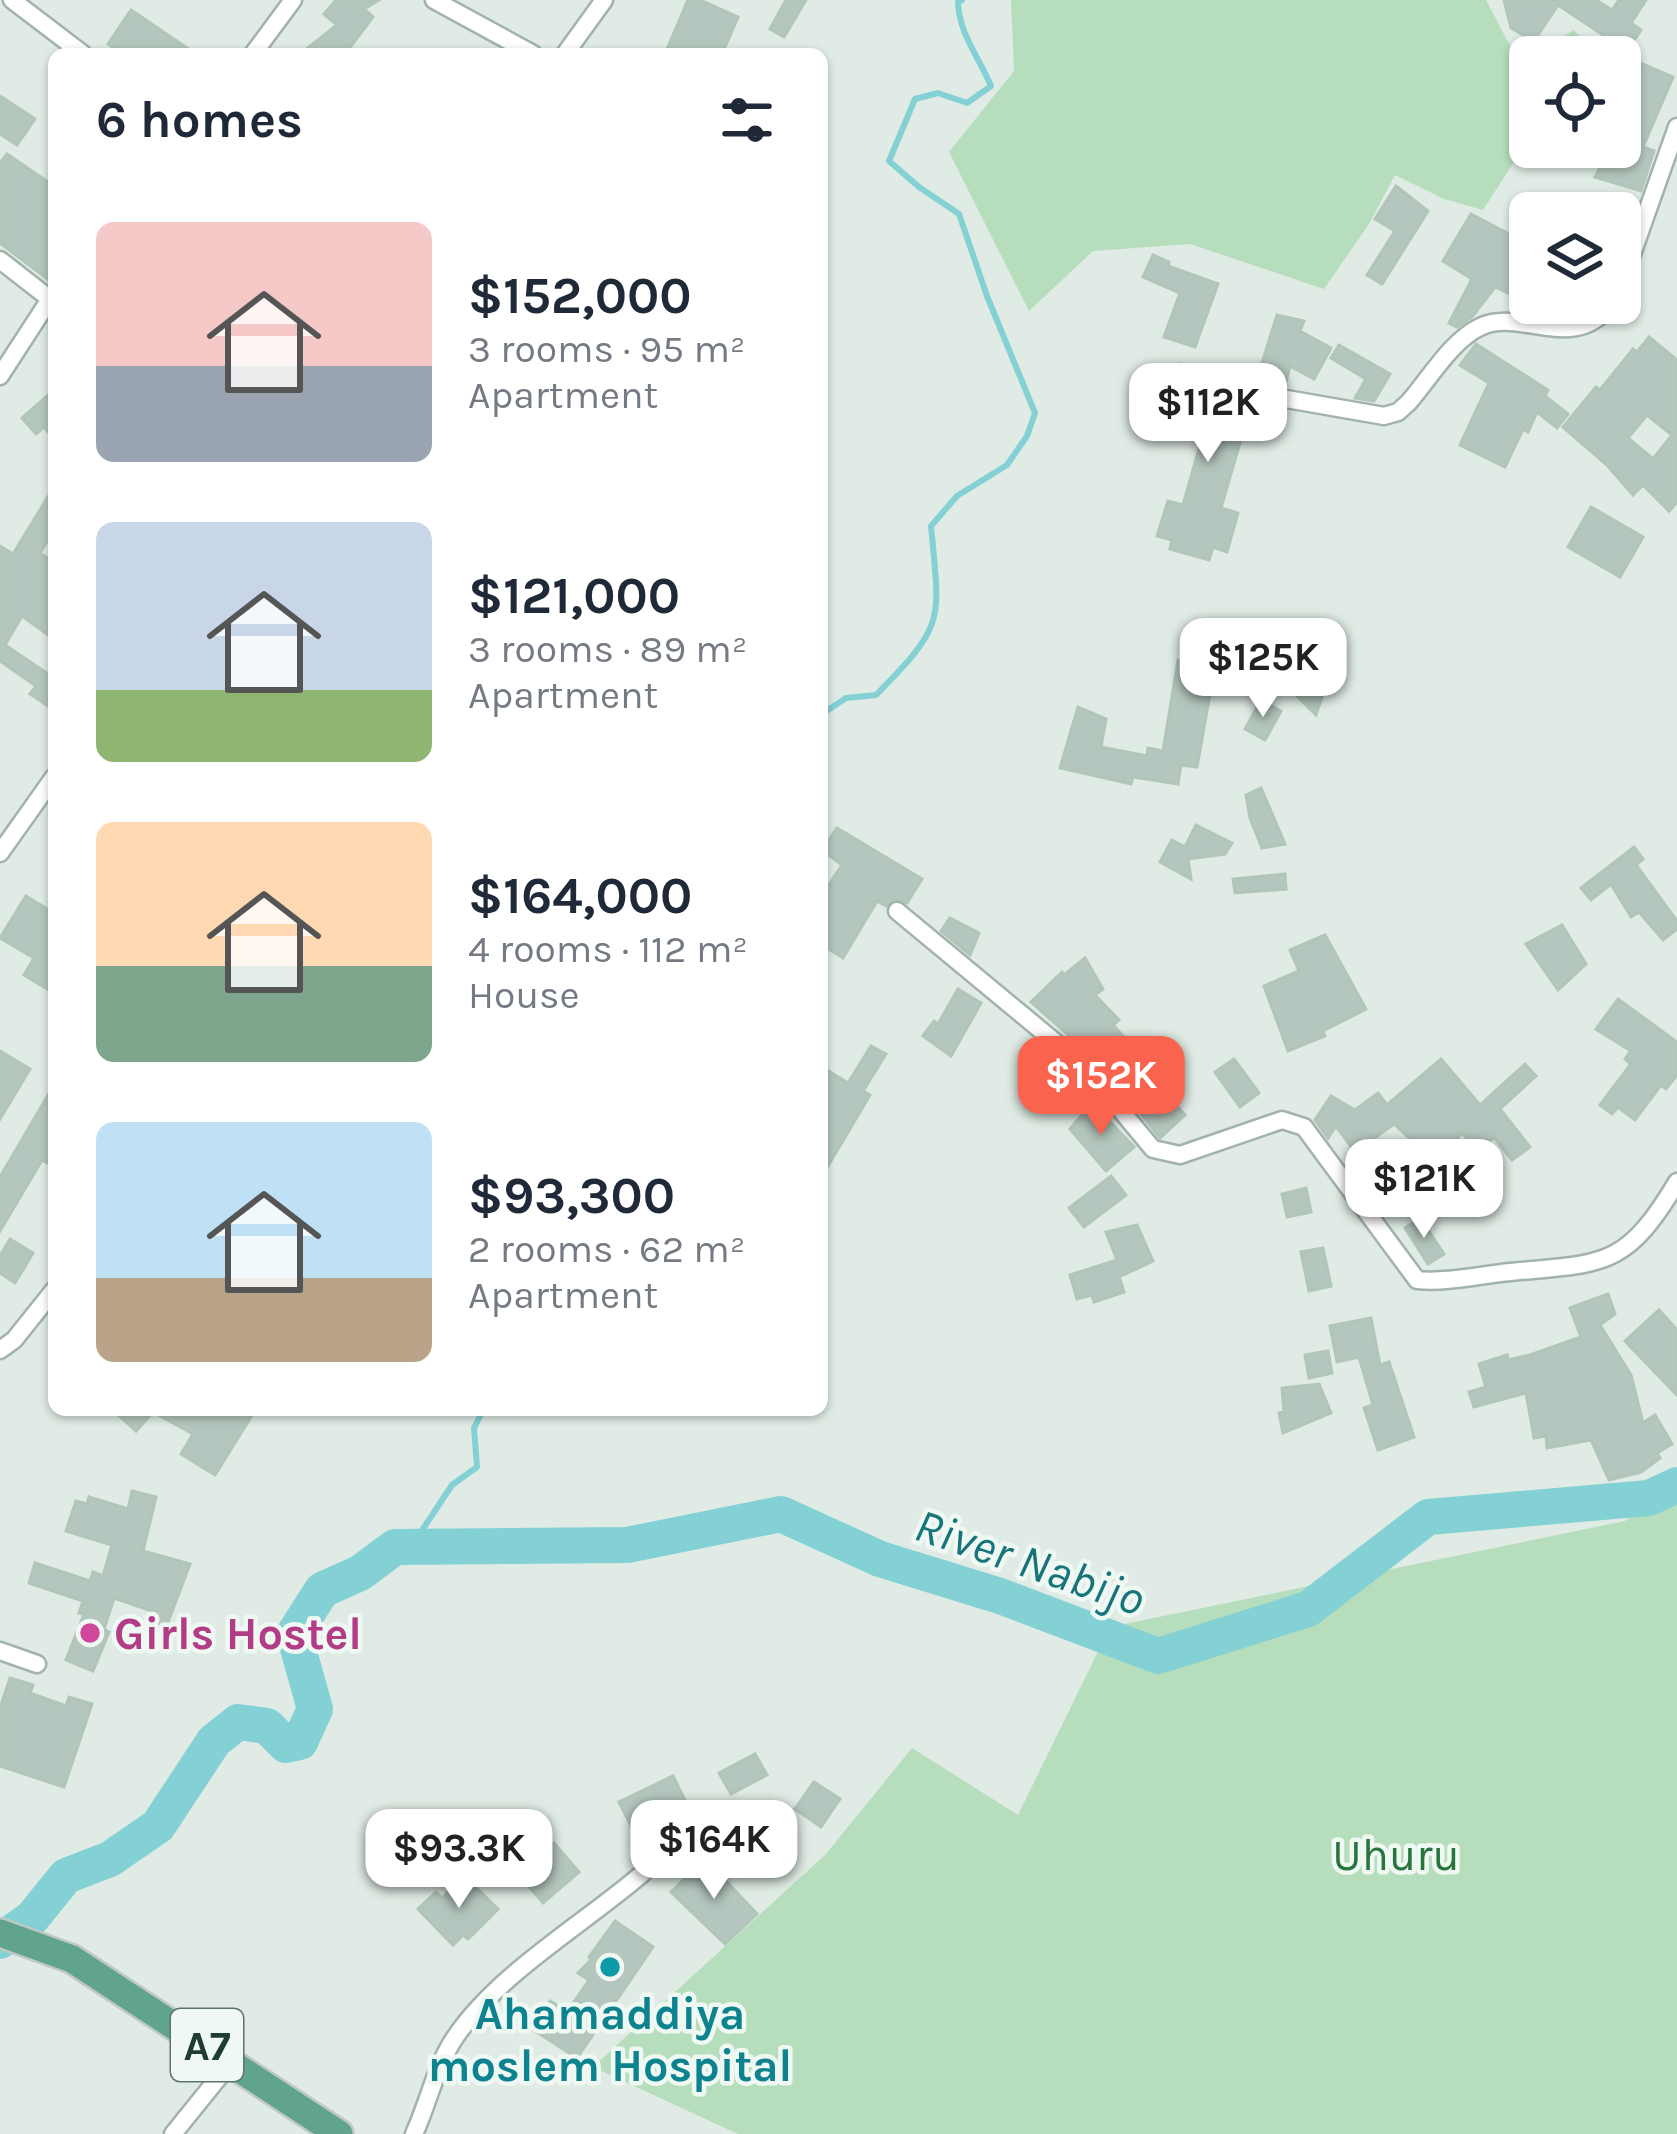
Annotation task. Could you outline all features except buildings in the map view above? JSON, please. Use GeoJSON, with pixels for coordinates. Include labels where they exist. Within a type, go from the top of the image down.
{"type":"FeatureCollection","features":[{"type":"Feature","properties":{"kind":"main road","name":"A7"},"geometry":{"type":"LineString","coordinates":[[0,1933],[72,1959],[339,2134]]}},
{"type":"Feature","properties":{"kind":"street"},"geometry":{"type":"LineString","coordinates":[[13,0],[75,48]]}},
{"type":"Feature","properties":{"kind":"street"},"geometry":{"type":"LineString","coordinates":[[257,48],[293,0]]}},
{"type":"Feature","properties":{"kind":"street"},"geometry":{"type":"LineString","coordinates":[[434,0],[521,48]]}},
{"type":"Feature","properties":{"kind":"street"},"geometry":{"type":"LineString","coordinates":[[569,48],[604,0]]}},
{"type":"Feature","properties":{"kind":"street"},"geometry":{"type":"LineString","coordinates":[[1641,229],[1677,127]]}},
{"type":"Feature","properties":{"kind":"street"},"geometry":{"type":"LineString","coordinates":[[0,260],[48,294]]}},
{"type":"Feature","properties":{"kind":"street"},"geometry":{"type":"LineString","coordinates":[[0,376],[48,303]]}},
{"type":"Feature","properties":{"kind":"street"},"geometry":{"type":"LineString","coordinates":[[1275,397],[1384,416],[1409,402],[1469,334],[1486,323],[1563,328],[1589,324]]}},
{"type":"Feature","properties":{"kind":"street"},"geometry":{"type":"LineString","coordinates":[[0,854],[48,786]]}},
{"type":"Feature","properties":{"kind":"street"},"geometry":{"type":"LineString","coordinates":[[897,911],[1084,1066],[1153,1149],[1180,1155],[1282,1120],[1304,1127],[1417,1280],[1597,1264],[1650,1227],[1677,1183]]}},
{"type":"Feature","properties":{"kind":"street"},"geometry":{"type":"LineString","coordinates":[[0,1351],[48,1298]]}},
{"type":"Feature","properties":{"kind":"street"},"geometry":{"type":"LineString","coordinates":[[0,1651],[37,1664]]}},
{"type":"Feature","properties":{"kind":"street"},"geometry":{"type":"LineString","coordinates":[[414,2134],[451,2043],[466,2024],[537,1955],[643,1873]]}},
{"type":"Feature","properties":{"kind":"street"},"geometry":{"type":"LineString","coordinates":[[173,2134],[232,2061]]}},
{"type":"Feature","properties":{"kind":"green space"},"geometry":{"type":"Polygon","coordinates":[[[1011,0],[1486,0],[1509,44],[1510,168],[1483,210],[1444,199],[1395,175],[1369,224],[1324,289],[1190,244],[1093,251],[1029,311],[949,152],[1014,71],[1011,0]]]}},
{"type":"Feature","properties":{"kind":"green space","name":"Uhuru"},"geometry":{"type":"Polygon","coordinates":[[[1677,1485],[1677,2134],[738,2134],[593,2067],[826,1854],[912,1748],[1018,1815],[1110,1627],[1625,1521],[1677,1485]]]}},
{"type":"Feature","properties":{"kind":"waterway"},"geometry":{"type":"LineString","coordinates":[[828,710],[846,698],[876,695],[927,636],[936,603],[931,526],[957,496],[1007,465],[1027,436],[1035,413],[959,214],[889,161],[915,99],[938,93],[967,103],[991,86],[962,25],[958,2],[962,0]]}},
{"type":"Feature","properties":{"kind":"waterway"},"geometry":{"type":"LineString","coordinates":[[411,1547],[452,1485],[477,1467],[474,1428],[480,1416]]}},
{"type":"Feature","properties":{"kind":"waterway","name":"River Nabijo"},"geometry":{"type":"LineString","coordinates":[[0,1941],[32,1918],[66,1876],[110,1859],[158,1826],[214,1741],[238,1722],[267,1726],[286,1745],[300,1742],[315,1709],[294,1634],[322,1590],[360,1573],[395,1547],[627,1545],[781,1514],[880,1559],[1000,1596],[1158,1656],[1308,1609],[1428,1517],[1649,1498],[1677,1485]]}},
{"type":"Feature","properties":{"kind":"place","name":"Girls Hostel"},"geometry":{"type":"Point","coordinates":[90,1633]}},
{"type":"Feature","properties":{"kind":"place","name":"Ahamaddiya moslem Hospital"},"geometry":{"type":"Point","coordinates":[610,1967]}}]}
